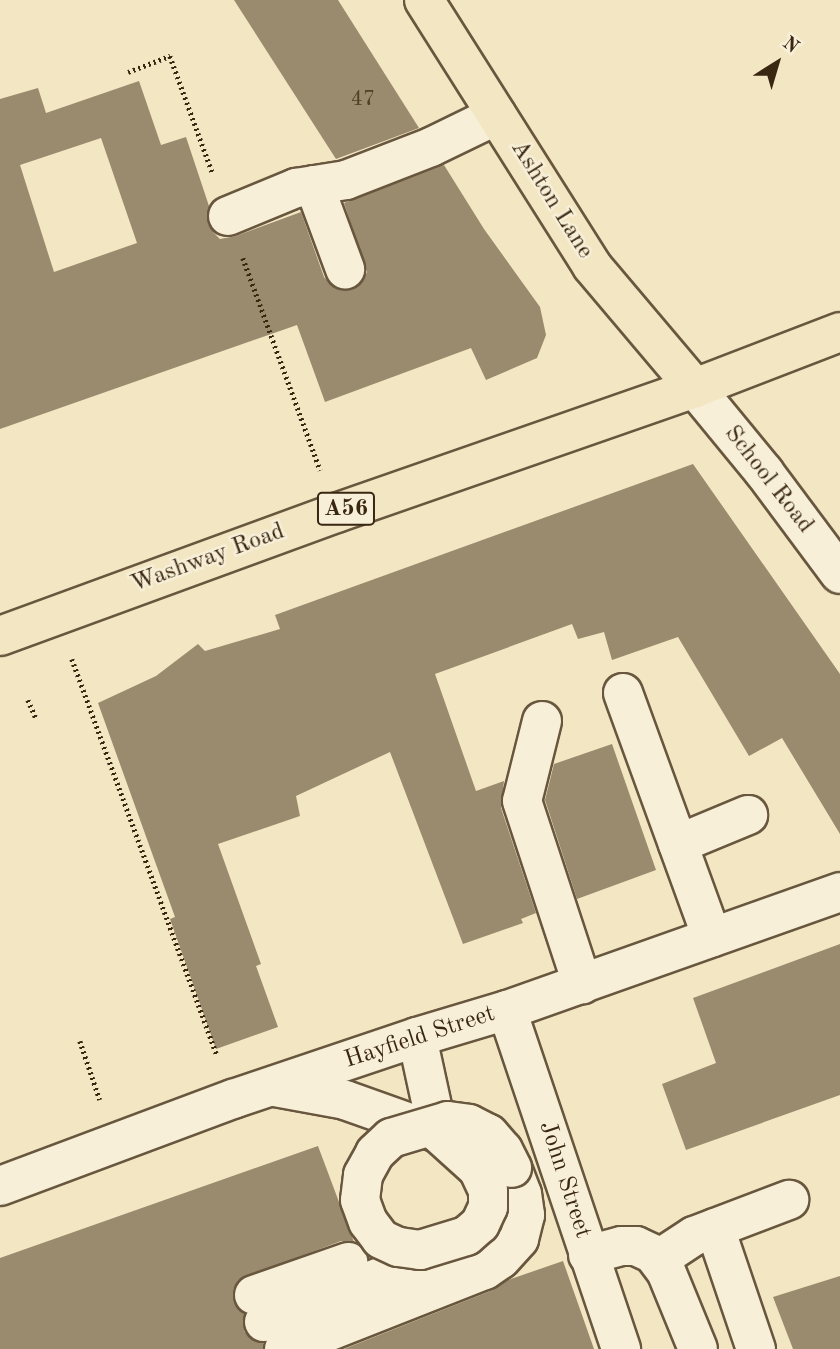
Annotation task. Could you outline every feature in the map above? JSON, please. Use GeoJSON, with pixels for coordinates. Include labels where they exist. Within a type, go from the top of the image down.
{"type":"FeatureCollection","features":[{"type":"Feature","properties":{"kind":"main road","name":"Ashton Lane"},"geometry":{"type":"LineString","coordinates":[[424,0],[592,266],[695,388]]}},
{"type":"Feature","properties":{"kind":"main road","name":"A56"},"geometry":{"type":"LineString","coordinates":[[695,388],[840,332]]}},
{"type":"Feature","properties":{"kind":"main road","name":"Washway Road"},"geometry":{"type":"LineString","coordinates":[[0,636],[336,513],[695,388]]}},
{"type":"Feature","properties":{"kind":"street"},"geometry":{"type":"LineString","coordinates":[[228,216],[296,188],[346,180],[431,147],[497,115]]}},
{"type":"Feature","properties":{"kind":"street"},"geometry":{"type":"LineString","coordinates":[[314,185],[345,269]]}},
{"type":"Feature","properties":{"kind":"street","name":"School Road"},"geometry":{"type":"LineString","coordinates":[[695,388],[764,472],[840,574]]}},
{"type":"Feature","properties":{"kind":"street"},"geometry":{"type":"LineString","coordinates":[[624,693],[712,937]]}},
{"type":"Feature","properties":{"kind":"street"},"geometry":{"type":"LineString","coordinates":[[542,721],[522,800],[582,984]]}},
{"type":"Feature","properties":{"kind":"street"},"geometry":{"type":"LineString","coordinates":[[678,844],[748,815]]}},
{"type":"Feature","properties":{"kind":"street","name":"Hayfield Street"},"geometry":{"type":"LineString","coordinates":[[0,1186],[233,1100],[417,1037],[507,1010],[840,892]]}},
{"type":"Feature","properties":{"kind":"street","name":"John Street"},"geometry":{"type":"LineString","coordinates":[[507,1010],[621,1349]]}},
{"type":"Feature","properties":{"kind":"street"},"geometry":{"type":"LineString","coordinates":[[417,1037],[438,1133]]}},
{"type":"Feature","properties":{"kind":"street"},"geometry":{"type":"LineString","coordinates":[[275,1087],[345,1100],[438,1133],[478,1169],[488,1190],[488,1207],[480,1224],[466,1236],[420,1250],[397,1247],[382,1239],[368,1222],[360,1200],[363,1174],[374,1153],[391,1138],[448,1121],[469,1124],[489,1134],[503,1150],[512,1168],[523,1194],[525,1215],[519,1239],[502,1259],[485,1270],[370,1283]]}},
{"type":"Feature","properties":{"kind":"street"},"geometry":{"type":"LineString","coordinates":[[267,1322],[475,1240],[491,1228],[512,1192],[512,1168]]}},
{"type":"Feature","properties":{"kind":"street"},"geometry":{"type":"LineString","coordinates":[[659,1259],[694,1236],[789,1200]]}},
{"type":"Feature","properties":{"kind":"street"},"geometry":{"type":"LineString","coordinates":[[715,1228],[757,1349]]}},
{"type":"Feature","properties":{"kind":"street"},"geometry":{"type":"LineString","coordinates":[[588,1255],[622,1246],[636,1246],[659,1259],[698,1349]]}},
{"type":"Feature","properties":{"kind":"path"},"geometry":{"type":"LineString","coordinates":[[128,72],[170,56],[336,513]]}},
{"type":"Feature","properties":{"kind":"path"},"geometry":{"type":"LineString","coordinates":[[57,615],[233,1100]]}},
{"type":"Feature","properties":{"kind":"path"},"geometry":{"type":"LineString","coordinates":[[28,700],[36,718]]}},
{"type":"Feature","properties":{"kind":"path"},"geometry":{"type":"LineString","coordinates":[[80,1041],[100,1101]]}},
{"type":"Feature","properties":{"kind":"building"},"geometry":{"type":"Polygon","coordinates":[[[234,0],[338,0],[419,128],[336,159],[234,0]]]}},
{"type":"Feature","properties":{"kind":"building"},"geometry":{"type":"Polygon","coordinates":[[[139,81],[161,145],[186,137],[209,206],[208,224],[214,233],[220,239],[236,236],[301,212],[324,277],[331,285],[341,290],[353,289],[362,282],[367,272],[344,203],[444,165],[484,229],[540,307],[546,335],[537,358],[486,380],[471,348],[325,402],[297,325],[0,429],[0,99],[38,88],[46,113],[139,81]],[[101,138],[20,165],[54,272],[137,243],[101,138]]]}},
{"type":"Feature","properties":{"kind":"building"},"geometry":{"type":"Polygon","coordinates":[[[693,464],[840,674],[840,834],[782,738],[749,756],[678,637],[612,660],[604,632],[578,639],[572,624],[435,674],[476,791],[504,781],[501,808],[536,913],[521,919],[523,923],[463,944],[390,752],[296,796],[300,816],[218,844],[261,964],[256,966],[278,1027],[216,1049],[170,919],[175,917],[98,703],[156,676],[198,644],[205,651],[280,629],[275,615],[693,464]]]}},
{"type":"Feature","properties":{"kind":"building"},"geometry":{"type":"Polygon","coordinates":[[[612,744],[656,870],[577,899],[545,800],[554,764],[612,744]]]}},
{"type":"Feature","properties":{"kind":"building"},"geometry":{"type":"Polygon","coordinates":[[[840,944],[840,1095],[686,1150],[662,1084],[716,1063],[693,998],[840,944]]]}},
{"type":"Feature","properties":{"kind":"building"},"geometry":{"type":"Polygon","coordinates":[[[318,1146],[354,1242],[341,1241],[238,1280],[233,1290],[234,1303],[244,1314],[244,1331],[251,1339],[263,1343],[263,1349],[0,1349],[0,1258],[318,1146]]]}},
{"type":"Feature","properties":{"kind":"building"},"geometry":{"type":"Polygon","coordinates":[[[563,1261],[594,1349],[344,1349],[493,1290],[508,1280],[563,1261]]]}},
{"type":"Feature","properties":{"kind":"building"},"geometry":{"type":"Polygon","coordinates":[[[840,1276],[840,1349],[793,1349],[773,1297],[840,1276]]]}}]}
